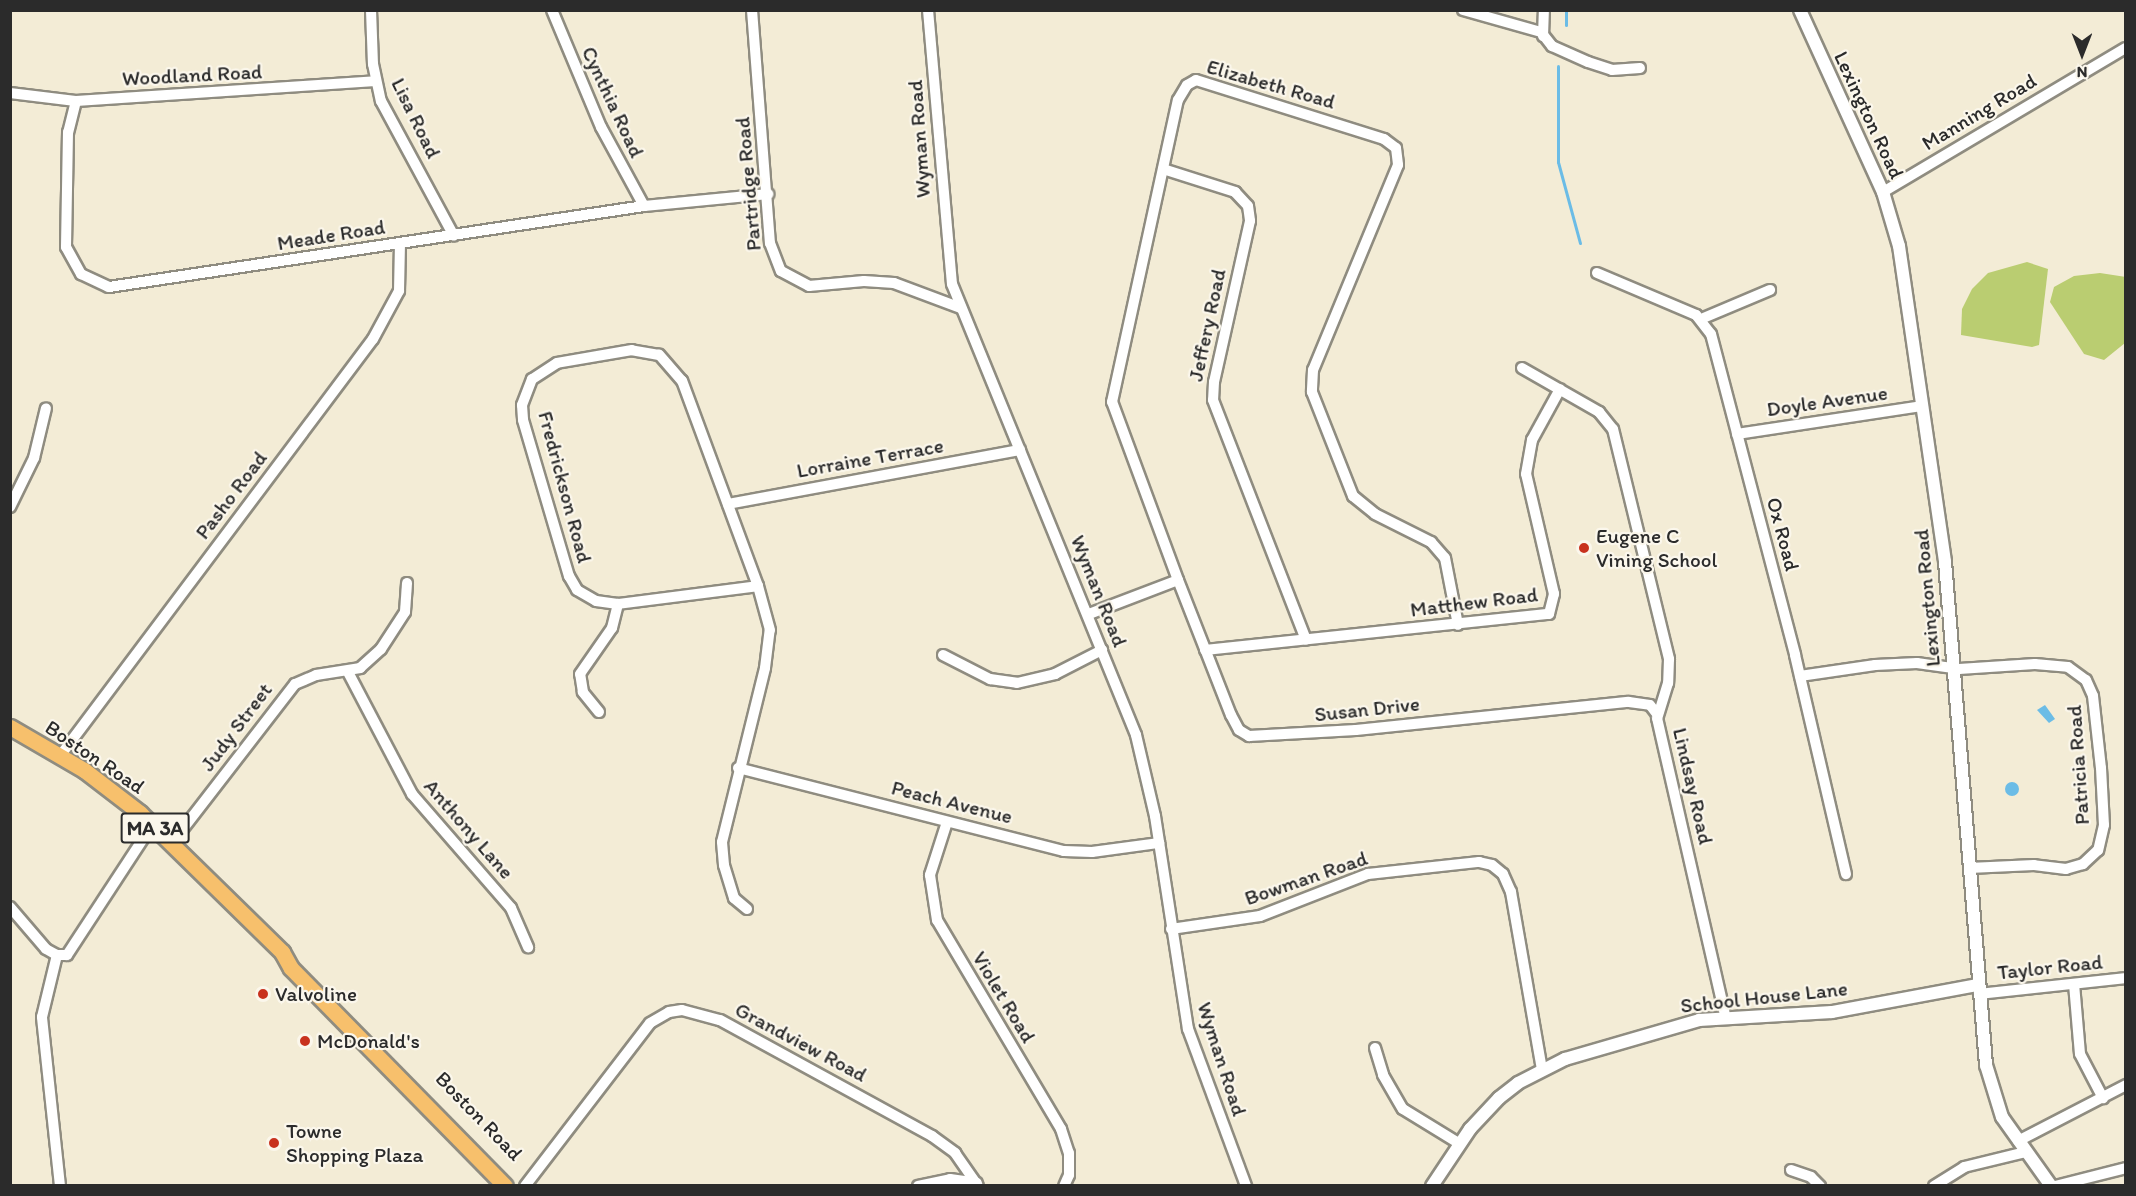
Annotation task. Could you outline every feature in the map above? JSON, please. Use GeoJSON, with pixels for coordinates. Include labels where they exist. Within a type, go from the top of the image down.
{"type":"FeatureCollection","features":[{"type":"Feature","properties":{"kind":"main road","name":"Boston Road"},"geometry":{"type":"LineString","coordinates":[[10,727],[102,783],[172,843],[282,952],[295,960],[477,1141],[515,1185]]}},
{"type":"Feature","properties":{"kind":"main road","name":"Boston Road"},"geometry":{"type":"LineString","coordinates":[[282,952],[291,968],[505,1185]]}},
{"type":"Feature","properties":{"kind":"street","name":"Lisa Road"},"geometry":{"type":"LineString","coordinates":[[371,10],[375,81],[381,101],[454,236]]}},
{"type":"Feature","properties":{"kind":"street","name":"Cynthia Road"},"geometry":{"type":"LineString","coordinates":[[552,10],[601,127],[644,206]]}},
{"type":"Feature","properties":{"kind":"street","name":"Partridge Road"},"geometry":{"type":"LineString","coordinates":[[752,10],[772,254],[781,270],[796,282],[816,286],[883,282],[961,308]]}},
{"type":"Feature","properties":{"kind":"street","name":"Wyman Road"},"geometry":{"type":"LineString","coordinates":[[928,10],[949,260],[961,308],[1089,614],[1142,754],[1159,843],[1188,1029],[1246,1185]]}},
{"type":"Feature","properties":{"kind":"street"},"geometry":{"type":"LineString","coordinates":[[1463,10],[1543,36],[1552,46],[1612,70],[1640,68]]}},
{"type":"Feature","properties":{"kind":"street"},"geometry":{"type":"LineString","coordinates":[[1543,36],[1545,10]]}},
{"type":"Feature","properties":{"kind":"street","name":"Lexington Road"},"geometry":{"type":"LineString","coordinates":[[1800,10],[1883,192],[1899,246],[1945,562],[1978,990],[1992,1093],[2018,1141],[2053,1185]]}},
{"type":"Feature","properties":{"kind":"street","name":"Manning Road"},"geometry":{"type":"LineString","coordinates":[[1883,192],[2126,48]]}},
{"type":"Feature","properties":{"kind":"street","name":"Elizabeth Road"},"geometry":{"type":"LineString","coordinates":[[1178,580],[1112,402],[1178,100],[1187,85],[1196,80],[1384,139],[1396,148],[1398,165],[1313,370],[1312,392],[1353,496],[1375,514],[1431,542],[1445,558],[1458,625]]}},
{"type":"Feature","properties":{"kind":"street","name":"Woodland Road"},"geometry":{"type":"LineString","coordinates":[[10,93],[76,101],[375,81]]}},
{"type":"Feature","properties":{"kind":"street","name":"Meade Road"},"geometry":{"type":"LineString","coordinates":[[76,101],[68,138],[66,248],[81,274],[101,286],[123,287],[644,206],[768,194]]}},
{"type":"Feature","properties":{"kind":"street","name":"Jeffery Road"},"geometry":{"type":"LineString","coordinates":[[1163,169],[1235,192],[1248,206],[1250,221],[1214,382],[1213,400],[1306,640]]}},
{"type":"Feature","properties":{"kind":"street","name":"Pasho Road"},"geometry":{"type":"LineString","coordinates":[[60,756],[372,339],[399,291],[400,244]]}},
{"type":"Feature","properties":{"kind":"street"},"geometry":{"type":"LineString","coordinates":[[1597,273],[1701,319],[1770,290]]}},
{"type":"Feature","properties":{"kind":"street","name":"Ox Road"},"geometry":{"type":"LineString","coordinates":[[1701,319],[1712,334],[1800,676],[1846,874]]}},
{"type":"Feature","properties":{"kind":"street","name":"Fredrickson Road"},"geometry":{"type":"LineString","coordinates":[[747,909],[734,898],[724,865],[722,842],[738,768],[769,649],[768,620],[758,586],[682,381],[659,356],[632,350],[580,357],[543,369],[532,379],[522,405],[523,420],[569,576],[581,594],[618,604],[758,586]]}},
{"type":"Feature","properties":{"kind":"street","name":"Lindsay Road"},"geometry":{"type":"LineString","coordinates":[[1521,368],[1599,412],[1612,429],[1670,664],[1657,714],[1725,1016]]}},
{"type":"Feature","properties":{"kind":"street","name":"Matthew Road"},"geometry":{"type":"LineString","coordinates":[[1205,650],[1541,617],[1553,608],[1554,594],[1526,474],[1532,440],[1560,389]]}},
{"type":"Feature","properties":{"kind":"street","name":"Doyle Avenue"},"geometry":{"type":"LineString","coordinates":[[1737,434],[1923,406]]}},
{"type":"Feature","properties":{"kind":"street"},"geometry":{"type":"LineString","coordinates":[[10,507],[34,458],[46,408]]}},
{"type":"Feature","properties":{"kind":"street","name":"Lorraine Terrace"},"geometry":{"type":"LineString","coordinates":[[728,504],[1020,450]]}},
{"type":"Feature","properties":{"kind":"street"},"geometry":{"type":"LineString","coordinates":[[1089,614],[1178,580]]}},
{"type":"Feature","properties":{"kind":"street","name":"Susan Drive"},"geometry":{"type":"LineString","coordinates":[[1178,580],[1236,725],[1244,735],[1258,738],[1629,702],[1650,705],[1657,714]]}},
{"type":"Feature","properties":{"kind":"street","name":"Judy Street"},"geometry":{"type":"LineString","coordinates":[[172,843],[289,690],[311,676],[348,672],[370,661],[393,632],[405,612],[406,583]]}},
{"type":"Feature","properties":{"kind":"street"},"geometry":{"type":"LineString","coordinates":[[599,712],[583,692],[580,674],[612,628],[618,604]]}},
{"type":"Feature","properties":{"kind":"street"},"geometry":{"type":"LineString","coordinates":[[943,655],[990,679],[1017,682],[1055,674],[1102,650]]}},
{"type":"Feature","properties":{"kind":"street","name":"Patricia Road"},"geometry":{"type":"LineString","coordinates":[[1800,676],[1875,665],[1917,663],[1952,668],[2057,665],[2080,673],[2093,696],[2101,768],[2104,825],[2093,858],[2066,869],[2034,865],[1970,868]]}},
{"type":"Feature","properties":{"kind":"street","name":"Anthony Lane"},"geometry":{"type":"LineString","coordinates":[[348,672],[412,794],[511,908],[528,947]]}},
{"type":"Feature","properties":{"kind":"street","name":"Peach Avenue"},"geometry":{"type":"LineString","coordinates":[[738,768],[1064,850],[1092,852],[1159,843]]}},
{"type":"Feature","properties":{"kind":"street","name":"Violet Road"},"geometry":{"type":"LineString","coordinates":[[947,822],[930,875],[935,913],[968,975],[1060,1129],[1069,1153],[1069,1175],[1064,1185]]}},
{"type":"Feature","properties":{"kind":"street"},"geometry":{"type":"LineString","coordinates":[[57,956],[70,951],[152,825]]}},
{"type":"Feature","properties":{"kind":"street","name":"Bowman Road"},"geometry":{"type":"LineString","coordinates":[[1171,929],[1260,916],[1368,874],[1473,863],[1492,865],[1503,874],[1511,892],[1542,1069]]}},
{"type":"Feature","properties":{"kind":"street"},"geometry":{"type":"LineString","coordinates":[[10,907],[46,949],[57,956]]}},
{"type":"Feature","properties":{"kind":"street"},"geometry":{"type":"LineString","coordinates":[[57,956],[42,1017],[60,1185]]}},
{"type":"Feature","properties":{"kind":"street","name":"Taylor Road"},"geometry":{"type":"LineString","coordinates":[[1978,990],[2126,978]]}},
{"type":"Feature","properties":{"kind":"street"},"geometry":{"type":"LineString","coordinates":[[2074,984],[2080,1054],[2103,1098]]}},
{"type":"Feature","properties":{"kind":"street","name":"School House Lane"},"geometry":{"type":"LineString","coordinates":[[1432,1185],[1460,1144],[1499,1098],[1542,1069],[1663,1028],[1725,1016],[1833,1012],[1978,990]]}},
{"type":"Feature","properties":{"kind":"street","name":"Grandview Road"},"geometry":{"type":"LineString","coordinates":[[525,1185],[650,1023],[669,1012],[697,1011],[720,1020],[932,1136],[955,1153],[978,1184]]}},
{"type":"Feature","properties":{"kind":"street"},"geometry":{"type":"LineString","coordinates":[[1375,1048],[1383,1075],[1403,1109],[1460,1144]]}},
{"type":"Feature","properties":{"kind":"street"},"geometry":{"type":"LineString","coordinates":[[2018,1141],[2126,1085]]}},
{"type":"Feature","properties":{"kind":"street"},"geometry":{"type":"LineString","coordinates":[[1934,1185],[1964,1167],[2026,1152]]}},
{"type":"Feature","properties":{"kind":"street"},"geometry":{"type":"LineString","coordinates":[[2053,1185],[2126,1168]]}},
{"type":"Feature","properties":{"kind":"street"},"geometry":{"type":"LineString","coordinates":[[1791,1170],[1811,1177],[1820,1185]]}},
{"type":"Feature","properties":{"kind":"street"},"geometry":{"type":"LineString","coordinates":[[918,1185],[950,1179],[978,1184]]}},
{"type":"Feature","properties":{"kind":"green space"},"geometry":{"type":"Polygon","coordinates":[[[2027,262],[2048,269],[2039,345],[2032,347],[1961,335],[1962,309],[1972,289],[1988,273],[2027,262]]]}},
{"type":"Feature","properties":{"kind":"green space"},"geometry":{"type":"Polygon","coordinates":[[[2100,273],[2126,277],[2125,343],[2104,360],[2084,354],[2050,302],[2054,287],[2074,276],[2100,273]]]}},
{"type":"Feature","properties":{"kind":"water"},"geometry":{"type":"Polygon","coordinates":[[[2045,705],[2055,719],[2049,723],[2037,710],[2045,705]]]}},
{"type":"Feature","properties":{"kind":"water"},"geometry":{"type":"Polygon","coordinates":[[[2012,782],[2017,784],[2019,789],[2017,794],[2012,796],[2007,794],[2005,789],[2007,784],[2012,782]]]}},
{"type":"Feature","properties":{"kind":"waterway"},"geometry":{"type":"LineString","coordinates":[[1566,10],[1566,25]]}},
{"type":"Feature","properties":{"kind":"waterway"},"geometry":{"type":"LineString","coordinates":[[1558,66],[1558,162],[1580,243]]}},
{"type":"Feature","properties":{"kind":"place","name":"Eugene C Vining School"},"geometry":{"type":"Point","coordinates":[1584,548]}},
{"type":"Feature","properties":{"kind":"place","name":"Valvoline"},"geometry":{"type":"Point","coordinates":[263,994]}},
{"type":"Feature","properties":{"kind":"place","name":"McDonald's"},"geometry":{"type":"Point","coordinates":[305,1041]}},
{"type":"Feature","properties":{"kind":"place","name":"Towne Shopping Plaza"},"geometry":{"type":"Point","coordinates":[274,1143]}}]}
